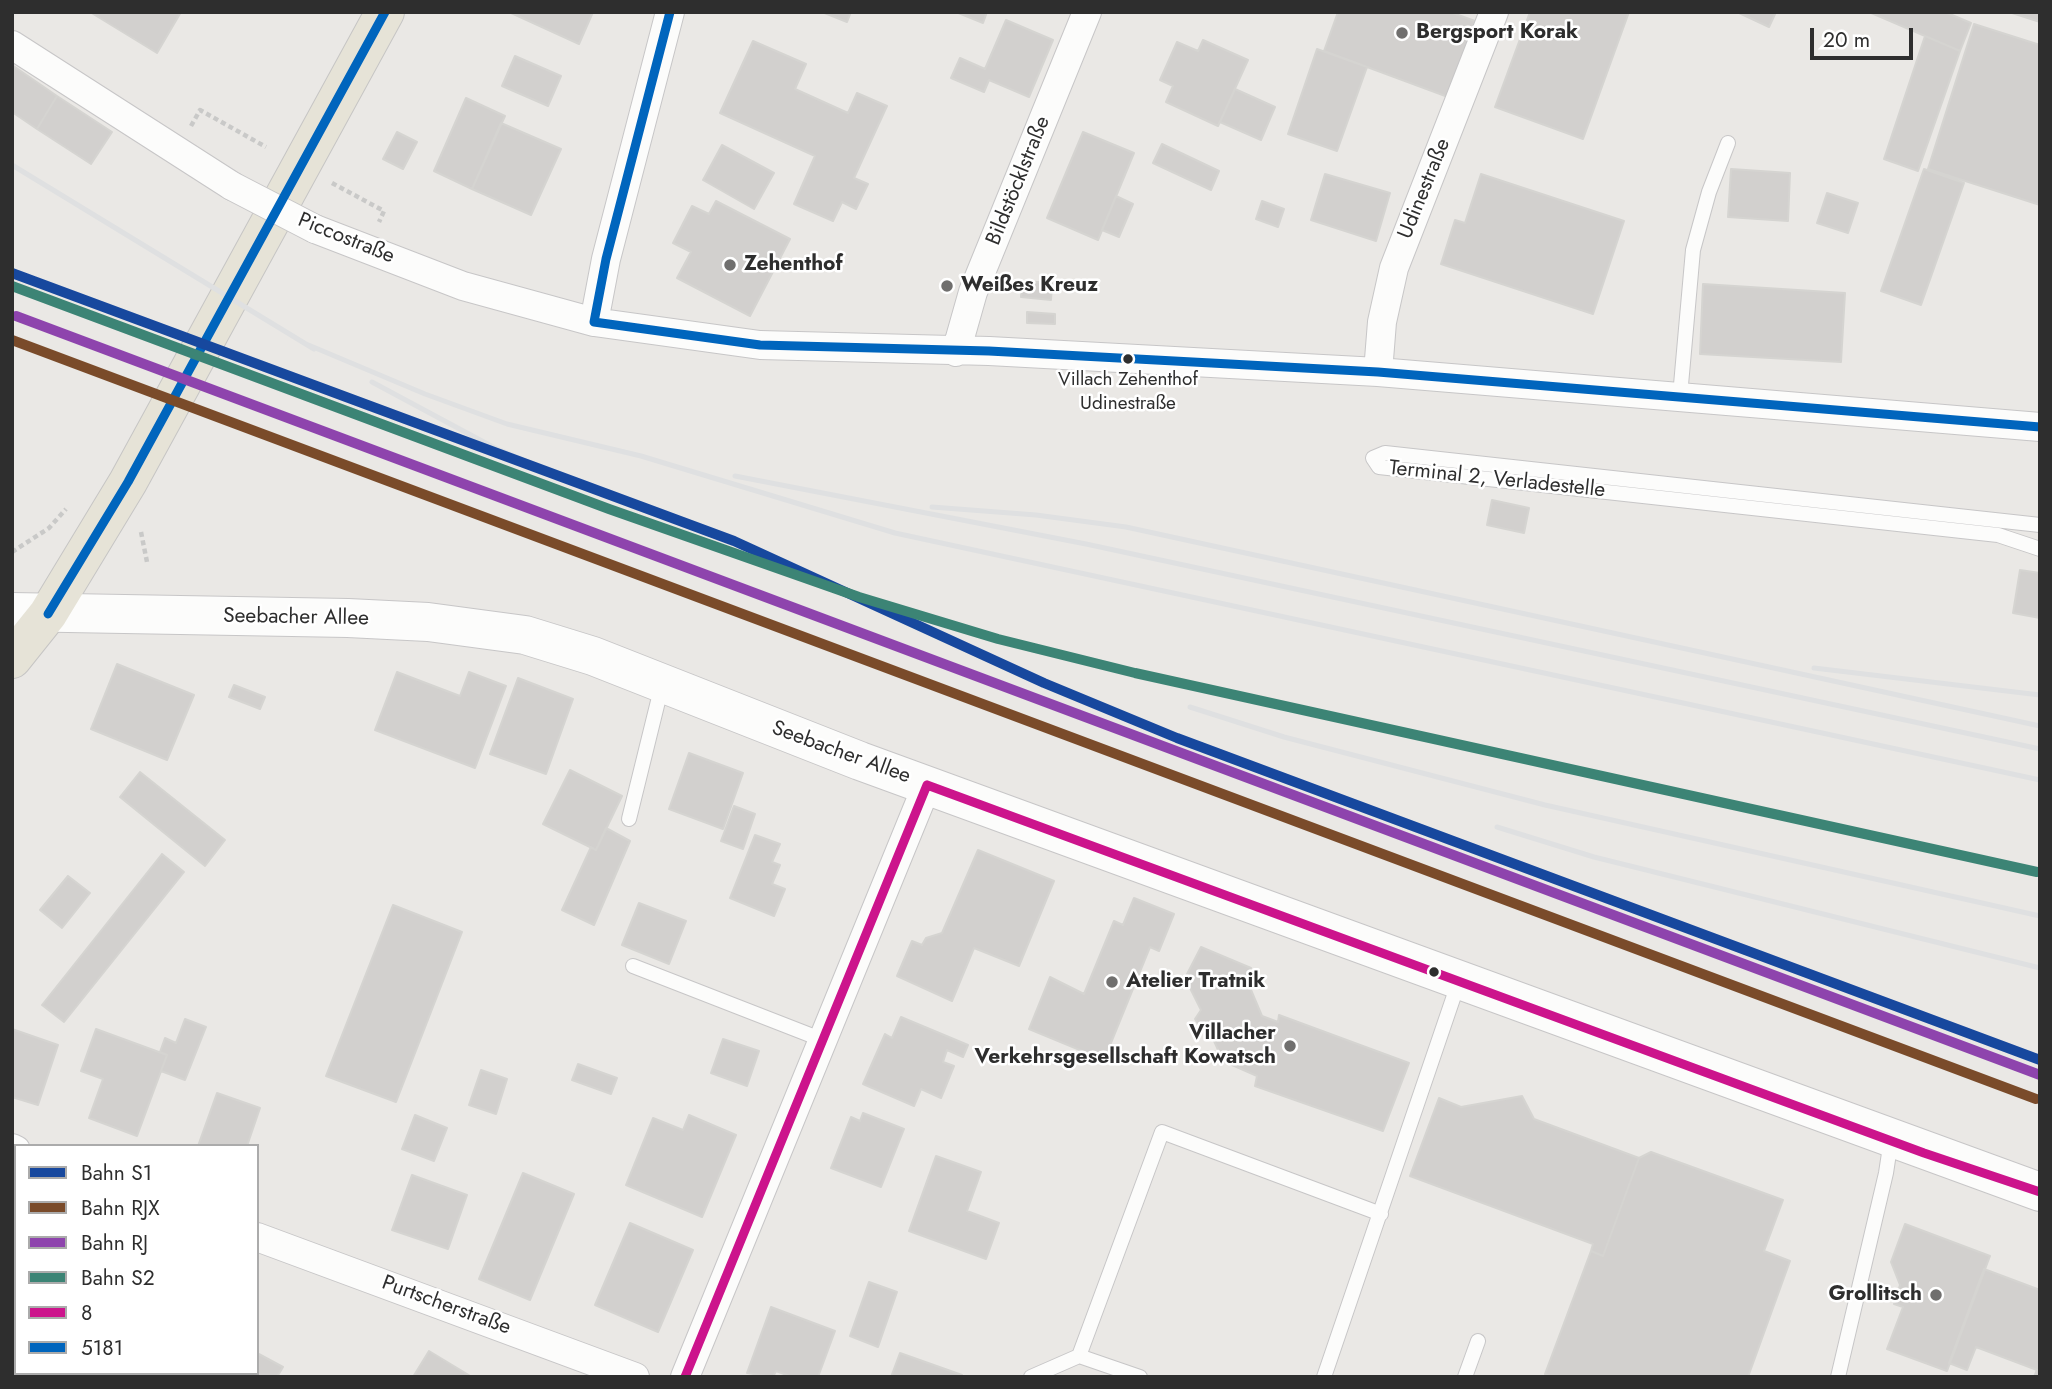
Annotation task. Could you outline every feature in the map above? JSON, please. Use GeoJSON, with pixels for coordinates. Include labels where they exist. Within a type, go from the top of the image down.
{"type":"FeatureCollection","features":[{"type":"Feature","properties":{"kind":"main road"},"geometry":{"type":"LineString","coordinates":[[12,659],[30,613],[128,482],[385,12]]}},
{"type":"Feature","properties":{"kind":"street"},"geometry":{"type":"LineString","coordinates":[[670,12],[606,259],[594,322],[760,345],[1378,372],[2040,427]]}},
{"type":"Feature","properties":{"kind":"street","name":"Bildstöcklstraße"},"geometry":{"type":"LineString","coordinates":[[956,352],[974,292],[1087,12]]}},
{"type":"Feature","properties":{"kind":"street","name":"Udinestraße"},"geometry":{"type":"LineString","coordinates":[[1378,372],[1382,322],[1394,268],[1494,12]]}},
{"type":"Feature","properties":{"kind":"street","name":"Piccostraße"},"geometry":{"type":"LineString","coordinates":[[12,45],[232,186],[315,229],[463,286],[594,322]]}},
{"type":"Feature","properties":{"kind":"street","name":"Seebacher Allee"},"geometry":{"type":"LineString","coordinates":[[30,613],[348,618],[428,622],[525,635],[593,656],[927,785],[1891,1140],[2040,1192]]}},
{"type":"Feature","properties":{"kind":"street"},"geometry":{"type":"LineString","coordinates":[[685,1377],[927,785]]}},
{"type":"Feature","properties":{"kind":"street","name":"Purtscherstraße"},"geometry":{"type":"LineString","coordinates":[[259,1238],[635,1377]]}},
{"type":"Feature","properties":{"kind":"lane"},"geometry":{"type":"LineString","coordinates":[[1680,397],[1693,250],[1709,192],[1728,144]]}},
{"type":"Feature","properties":{"kind":"lane","name":"Terminal 2, Verladestelle"},"geometry":{"type":"LineString","coordinates":[[2040,525],[1385,453],[1373,458],[1379,467],[1998,535],[2040,549]]}},
{"type":"Feature","properties":{"kind":"lane"},"geometry":{"type":"LineString","coordinates":[[629,819],[663,684]]}},
{"type":"Feature","properties":{"kind":"lane"},"geometry":{"type":"LineString","coordinates":[[633,966],[823,1040]]}},
{"type":"Feature","properties":{"kind":"lane"},"geometry":{"type":"LineString","coordinates":[[1324,1377],[1459,980]]}},
{"type":"Feature","properties":{"kind":"lane"},"geometry":{"type":"LineString","coordinates":[[1079,1356],[1162,1132],[1381,1213]]}},
{"type":"Feature","properties":{"kind":"lane"},"geometry":{"type":"LineString","coordinates":[[1838,1377],[1886,1173],[1891,1140]]}},
{"type":"Feature","properties":{"kind":"lane"},"geometry":{"type":"LineString","coordinates":[[1465,1377],[1478,1341]]}},
{"type":"Feature","properties":{"kind":"lane"},"geometry":{"type":"LineString","coordinates":[[1031,1377],[1079,1356],[1140,1377]]}},
{"type":"Feature","properties":{"kind":"path"},"geometry":{"type":"LineString","coordinates":[[187,132],[200,110],[267,147]]}},
{"type":"Feature","properties":{"kind":"path"},"geometry":{"type":"LineString","coordinates":[[261,158],[273,134]]}},
{"type":"Feature","properties":{"kind":"path"},"geometry":{"type":"LineString","coordinates":[[331,183],[384,211]]}},
{"type":"Feature","properties":{"kind":"path"},"geometry":{"type":"LineString","coordinates":[[12,551],[49,528],[68,507]]}},
{"type":"Feature","properties":{"kind":"building"},"geometry":{"type":"Polygon","coordinates":[[[90,12],[181,12],[157,53],[90,12]]]}},
{"type":"Feature","properties":{"kind":"building"},"geometry":{"type":"Polygon","coordinates":[[[509,12],[593,12],[579,44],[509,12]]]}},
{"type":"Feature","properties":{"kind":"building"},"geometry":{"type":"Polygon","coordinates":[[[822,12],[851,12],[847,22],[822,12]]]}},
{"type":"Feature","properties":{"kind":"building"},"geometry":{"type":"Polygon","coordinates":[[[956,12],[987,12],[983,23],[956,12]]]}},
{"type":"Feature","properties":{"kind":"building"},"geometry":{"type":"Polygon","coordinates":[[[1338,12],[1450,12],[1475,21],[1448,97],[1324,51],[1338,12]]]}},
{"type":"Feature","properties":{"kind":"building"},"geometry":{"type":"Polygon","coordinates":[[[1530,12],[1629,12],[1583,139],[1495,107],[1530,12]]]}},
{"type":"Feature","properties":{"kind":"building"},"geometry":{"type":"Polygon","coordinates":[[[1737,12],[1776,12],[1769,27],[1737,12]]]}},
{"type":"Feature","properties":{"kind":"building"},"geometry":{"type":"Polygon","coordinates":[[[1869,12],[1945,12],[1971,23],[1960,51],[1869,12]]]}},
{"type":"Feature","properties":{"kind":"building"},"geometry":{"type":"Polygon","coordinates":[[[2009,12],[2040,12],[2040,22],[2009,12]]]}},
{"type":"Feature","properties":{"kind":"building"},"geometry":{"type":"Polygon","coordinates":[[[1006,20],[1053,40],[1029,97],[989,80],[984,92],[951,78],[960,58],[985,69],[1006,20]]]}},
{"type":"Feature","properties":{"kind":"building"},"geometry":{"type":"Polygon","coordinates":[[[1974,24],[2040,45],[2040,205],[1928,169],[1974,24]]]}},
{"type":"Feature","properties":{"kind":"building"},"geometry":{"type":"Polygon","coordinates":[[[1925,36],[1960,51],[1918,171],[1884,159],[1925,36]]]}},
{"type":"Feature","properties":{"kind":"building"},"geometry":{"type":"Polygon","coordinates":[[[1203,40],[1248,60],[1218,126],[1166,102],[1173,86],[1160,80],[1177,42],[1198,51],[1203,40]]]}},
{"type":"Feature","properties":{"kind":"building"},"geometry":{"type":"Polygon","coordinates":[[[753,41],[806,64],[795,89],[848,113],[857,93],[887,106],[854,178],[868,184],[856,209],[842,202],[833,221],[794,204],[815,156],[720,113],[753,41]]]}},
{"type":"Feature","properties":{"kind":"building"},"geometry":{"type":"Polygon","coordinates":[[[1317,49],[1367,67],[1337,151],[1288,134],[1317,49]]]}},
{"type":"Feature","properties":{"kind":"building"},"geometry":{"type":"Polygon","coordinates":[[[515,56],[561,76],[548,106],[502,86],[515,56]]]}},
{"type":"Feature","properties":{"kind":"building"},"geometry":{"type":"Polygon","coordinates":[[[12,65],[57,96],[37,129],[12,112],[12,65]]]}},
{"type":"Feature","properties":{"kind":"building"},"geometry":{"type":"Polygon","coordinates":[[[1235,89],[1275,107],[1261,140],[1220,122],[1235,89]]]}},
{"type":"Feature","properties":{"kind":"building"},"geometry":{"type":"Polygon","coordinates":[[[57,96],[112,132],[91,164],[37,129],[57,96]]]}},
{"type":"Feature","properties":{"kind":"building"},"geometry":{"type":"Polygon","coordinates":[[[466,98],[505,116],[472,189],[434,171],[466,98]]]}},
{"type":"Feature","properties":{"kind":"building"},"geometry":{"type":"Polygon","coordinates":[[[501,123],[561,149],[531,215],[472,189],[501,123]]]}},
{"type":"Feature","properties":{"kind":"building"},"geometry":{"type":"Polygon","coordinates":[[[397,132],[417,142],[403,169],[383,159],[397,132]]]}},
{"type":"Feature","properties":{"kind":"building"},"geometry":{"type":"Polygon","coordinates":[[[1083,132],[1134,153],[1098,240],[1047,218],[1083,132]]]}},
{"type":"Feature","properties":{"kind":"building"},"geometry":{"type":"Polygon","coordinates":[[[1162,144],[1219,171],[1211,190],[1153,163],[1162,144]]]}},
{"type":"Feature","properties":{"kind":"building"},"geometry":{"type":"Polygon","coordinates":[[[722,145],[774,173],[754,209],[703,180],[722,145]]]}},
{"type":"Feature","properties":{"kind":"building"},"geometry":{"type":"Polygon","coordinates":[[[1731,169],[1790,173],[1788,221],[1728,217],[1731,169]]]}},
{"type":"Feature","properties":{"kind":"building"},"geometry":{"type":"Polygon","coordinates":[[[1924,169],[1964,183],[1921,305],[1881,291],[1924,169]]]}},
{"type":"Feature","properties":{"kind":"building"},"geometry":{"type":"Polygon","coordinates":[[[1325,174],[1390,193],[1376,241],[1311,220],[1325,174]]]}},
{"type":"Feature","properties":{"kind":"building"},"geometry":{"type":"Polygon","coordinates":[[[1481,174],[1624,221],[1593,314],[1441,264],[1455,220],[1465,223],[1481,174]]]}},
{"type":"Feature","properties":{"kind":"building"},"geometry":{"type":"Polygon","coordinates":[[[1827,193],[1858,203],[1848,233],[1817,223],[1827,193]]]}},
{"type":"Feature","properties":{"kind":"building"},"geometry":{"type":"Polygon","coordinates":[[[1116,196],[1133,204],[1119,237],[1102,230],[1116,196]]]}},
{"type":"Feature","properties":{"kind":"building","name":"Zehenthof"},"geometry":{"type":"Polygon","coordinates":[[[716,201],[790,239],[750,316],[677,278],[691,252],[673,243],[692,206],[709,214],[716,201]]]}},
{"type":"Feature","properties":{"kind":"building"},"geometry":{"type":"Polygon","coordinates":[[[1262,201],[1284,209],[1278,227],[1256,219],[1262,201]]]}},
{"type":"Feature","properties":{"kind":"building"},"geometry":{"type":"Polygon","coordinates":[[[1022,281],[1052,283],[1051,300],[1021,297],[1022,281]]]}},
{"type":"Feature","properties":{"kind":"building"},"geometry":{"type":"Polygon","coordinates":[[[1703,284],[1845,293],[1841,362],[1700,354],[1703,284]]]}},
{"type":"Feature","properties":{"kind":"building"},"geometry":{"type":"Polygon","coordinates":[[[1027,312],[1055,314],[1055,324],[1027,323],[1027,312]]]}},
{"type":"Feature","properties":{"kind":"building"},"geometry":{"type":"Polygon","coordinates":[[[1492,500],[1529,508],[1524,533],[1487,525],[1492,500]]]}},
{"type":"Feature","properties":{"kind":"building"},"geometry":{"type":"Polygon","coordinates":[[[2020,570],[2040,573],[2040,618],[2013,613],[2020,570]]]}},
{"type":"Feature","properties":{"kind":"building"},"geometry":{"type":"Polygon","coordinates":[[[117,664],[194,695],[167,760],[91,729],[117,664]]]}},
{"type":"Feature","properties":{"kind":"building"},"geometry":{"type":"Polygon","coordinates":[[[397,672],[460,696],[469,672],[506,686],[475,768],[375,730],[397,672]]]}},
{"type":"Feature","properties":{"kind":"building"},"geometry":{"type":"Polygon","coordinates":[[[518,678],[573,699],[546,774],[490,754],[518,678]]]}},
{"type":"Feature","properties":{"kind":"building"},"geometry":{"type":"Polygon","coordinates":[[[234,685],[265,697],[260,709],[229,697],[234,685]]]}},
{"type":"Feature","properties":{"kind":"building"},"geometry":{"type":"Polygon","coordinates":[[[689,753],[743,773],[723,829],[669,809],[689,753]]]}},
{"type":"Feature","properties":{"kind":"building"},"geometry":{"type":"Polygon","coordinates":[[[570,770],[622,796],[596,850],[543,824],[570,770]]]}},
{"type":"Feature","properties":{"kind":"building"},"geometry":{"type":"Polygon","coordinates":[[[140,772],[225,840],[205,866],[120,797],[140,772]]]}},
{"type":"Feature","properties":{"kind":"building"},"geometry":{"type":"Polygon","coordinates":[[[734,806],[755,814],[743,849],[721,841],[734,806]]]}},
{"type":"Feature","properties":{"kind":"building"},"geometry":{"type":"Polygon","coordinates":[[[606,828],[630,841],[594,925],[562,910],[591,847],[596,850],[606,828]]]}},
{"type":"Feature","properties":{"kind":"building"},"geometry":{"type":"Polygon","coordinates":[[[755,835],[780,844],[772,862],[780,865],[772,884],[785,889],[774,916],[730,898],[755,835]]]}},
{"type":"Feature","properties":{"kind":"building"},"geometry":{"type":"Polygon","coordinates":[[[978,850],[1054,881],[1019,966],[974,948],[952,1001],[897,976],[912,941],[922,945],[926,938],[942,933],[978,850]]]}},
{"type":"Feature","properties":{"kind":"building"},"geometry":{"type":"Polygon","coordinates":[[[162,854],[184,872],[64,1022],[42,1005],[162,854]]]}},
{"type":"Feature","properties":{"kind":"building"},"geometry":{"type":"Polygon","coordinates":[[[68,876],[90,893],[62,928],[40,910],[68,876]]]}},
{"type":"Feature","properties":{"kind":"building","name":"Atelier Tratnik"},"geometry":{"type":"Polygon","coordinates":[[[1134,898],[1174,914],[1159,951],[1150,947],[1104,1060],[1029,1029],[1050,977],[1084,994],[1114,921],[1123,925],[1134,898]]]}},
{"type":"Feature","properties":{"kind":"building"},"geometry":{"type":"Polygon","coordinates":[[[639,903],[686,921],[669,964],[622,945],[639,903]]]}},
{"type":"Feature","properties":{"kind":"building"},"geometry":{"type":"Polygon","coordinates":[[[393,905],[462,932],[396,1102],[326,1076],[393,905]]]}},
{"type":"Feature","properties":{"kind":"building","name":"Villacher Verkehrsgesellschaft Kowatsch"},"geometry":{"type":"Polygon","coordinates":[[[1201,947],[1251,968],[1246,978],[1262,1016],[1278,1022],[1279,1015],[1409,1063],[1383,1131],[1255,1086],[1257,1076],[1223,1061],[1210,1032],[1201,1028],[1195,1019],[1201,1010],[1185,978],[1201,947]]]}},
{"type":"Feature","properties":{"kind":"building"},"geometry":{"type":"Polygon","coordinates":[[[901,1017],[968,1045],[963,1057],[947,1050],[943,1062],[954,1066],[941,1098],[921,1089],[914,1106],[863,1084],[885,1034],[892,1038],[901,1017]]]}},
{"type":"Feature","properties":{"kind":"building"},"geometry":{"type":"Polygon","coordinates":[[[185,1019],[206,1027],[185,1080],[161,1071],[167,1055],[160,1052],[165,1038],[176,1043],[185,1019]]]}},
{"type":"Feature","properties":{"kind":"building"},"geometry":{"type":"Polygon","coordinates":[[[12,1029],[58,1045],[38,1105],[12,1097],[12,1029]]]}},
{"type":"Feature","properties":{"kind":"building"},"geometry":{"type":"Polygon","coordinates":[[[96,1029],[167,1055],[137,1136],[89,1118],[103,1079],[81,1071],[96,1029]]]}},
{"type":"Feature","properties":{"kind":"building"},"geometry":{"type":"Polygon","coordinates":[[[723,1039],[759,1051],[747,1086],[711,1073],[723,1039]]]}},
{"type":"Feature","properties":{"kind":"building"},"geometry":{"type":"Polygon","coordinates":[[[578,1064],[617,1078],[611,1094],[572,1080],[578,1064]]]}},
{"type":"Feature","properties":{"kind":"building"},"geometry":{"type":"Polygon","coordinates":[[[481,1070],[507,1079],[496,1114],[469,1105],[481,1070]]]}},
{"type":"Feature","properties":{"kind":"building"},"geometry":{"type":"Polygon","coordinates":[[[217,1093],[260,1108],[248,1144],[199,1144],[217,1093]]]}},
{"type":"Feature","properties":{"kind":"building"},"geometry":{"type":"Polygon","coordinates":[[[1522,1096],[1534,1119],[1639,1158],[1603,1256],[1591,1251],[1593,1244],[1410,1176],[1439,1098],[1461,1107],[1522,1096]]]}},
{"type":"Feature","properties":{"kind":"building"},"geometry":{"type":"Polygon","coordinates":[[[863,1113],[904,1129],[881,1187],[831,1168],[851,1117],[860,1121],[863,1113]]]}},
{"type":"Feature","properties":{"kind":"building"},"geometry":{"type":"Polygon","coordinates":[[[415,1115],[447,1128],[434,1161],[402,1149],[415,1115]]]}},
{"type":"Feature","properties":{"kind":"building"},"geometry":{"type":"Polygon","coordinates":[[[689,1115],[736,1135],[702,1217],[626,1185],[653,1118],[683,1130],[689,1115]]]}},
{"type":"Feature","properties":{"kind":"building"},"geometry":{"type":"Polygon","coordinates":[[[1651,1152],[1783,1200],[1764,1251],[1790,1261],[1748,1377],[1552,1377],[1545,1374],[1591,1251],[1603,1256],[1639,1158],[1651,1152]]]}},
{"type":"Feature","properties":{"kind":"building"},"geometry":{"type":"Polygon","coordinates":[[[936,1156],[981,1172],[967,1211],[999,1223],[986,1259],[909,1231],[936,1156]]]}},
{"type":"Feature","properties":{"kind":"building"},"geometry":{"type":"Polygon","coordinates":[[[523,1173],[574,1194],[530,1300],[479,1279],[523,1173]]]}},
{"type":"Feature","properties":{"kind":"building"},"geometry":{"type":"Polygon","coordinates":[[[412,1175],[467,1195],[448,1249],[392,1230],[412,1175]]]}},
{"type":"Feature","properties":{"kind":"building"},"geometry":{"type":"Polygon","coordinates":[[[630,1223],[693,1250],[658,1332],[595,1305],[630,1223]]]}},
{"type":"Feature","properties":{"kind":"building","name":"Grollitsch"},"geometry":{"type":"Polygon","coordinates":[[[1905,1224],[1990,1256],[1947,1371],[1887,1349],[1903,1307],[1894,1304],[1900,1285],[1891,1262],[1905,1224]]]}},
{"type":"Feature","properties":{"kind":"building"},"geometry":{"type":"Polygon","coordinates":[[[1984,1269],[2040,1290],[2040,1377],[2034,1377],[2037,1370],[1976,1347],[1967,1370],[1949,1363],[1984,1269]]]}},
{"type":"Feature","properties":{"kind":"building"},"geometry":{"type":"Polygon","coordinates":[[[869,1282],[897,1292],[878,1347],[850,1336],[869,1282]]]}},
{"type":"Feature","properties":{"kind":"building"},"geometry":{"type":"Polygon","coordinates":[[[14,1295],[14,1375],[38,1375],[37,1377],[12,1377],[14,1295]]]}},
{"type":"Feature","properties":{"kind":"building"},"geometry":{"type":"Polygon","coordinates":[[[771,1307],[835,1331],[818,1377],[792,1377],[776,1371],[773,1377],[747,1373],[771,1307]]]}},
{"type":"Feature","properties":{"kind":"building"},"geometry":{"type":"Polygon","coordinates":[[[429,1351],[472,1377],[413,1377],[429,1351]]]}},
{"type":"Feature","properties":{"kind":"building"},"geometry":{"type":"Polygon","coordinates":[[[900,1353],[962,1375],[891,1377],[900,1353]]]}},
{"type":"Feature","properties":{"kind":"building"},"geometry":{"type":"Polygon","coordinates":[[[259,1354],[283,1367],[277,1377],[174,1377],[259,1375],[259,1354]]]}},
{"type":"Feature","properties":{"kind":"building"},"geometry":{"type":"Polygon","coordinates":[[[94,1375],[133,1375],[132,1377],[94,1375]]]}},
{"type":"Feature","properties":{"kind":"railway"},"geometry":{"type":"LineString","coordinates":[[12,165],[314,349]]}},
{"type":"Feature","properties":{"kind":"railway"},"geometry":{"type":"LineString","coordinates":[[306,344],[425,394],[507,424],[641,456],[895,533],[2040,780]]}},
{"type":"Feature","properties":{"kind":"railway"},"geometry":{"type":"LineString","coordinates":[[372,382],[495,448],[613,497]]}},
{"type":"Feature","properties":{"kind":"railway"},"geometry":{"type":"LineString","coordinates":[[735,476],[1086,544],[2040,749]]}},
{"type":"Feature","properties":{"kind":"railway"},"geometry":{"type":"LineString","coordinates":[[932,507],[1036,515],[1126,527],[2040,726]]}},
{"type":"Feature","properties":{"kind":"railway"},"geometry":{"type":"LineString","coordinates":[[1814,668],[2040,695]]}},
{"type":"Feature","properties":{"kind":"railway"},"geometry":{"type":"LineString","coordinates":[[1190,707],[1284,737],[1545,805],[2040,916]]}},
{"type":"Feature","properties":{"kind":"railway"},"geometry":{"type":"LineString","coordinates":[[1497,827],[1594,857],[2040,968]]}},
{"type":"Feature","properties":{"kind":"rail line","name":"S1"},"geometry":{"type":"LineString","coordinates":[[12,273],[734,541],[1044,683],[1177,738],[2040,1060]]}},
{"type":"Feature","properties":{"kind":"rail line","name":"S2"},"geometry":{"type":"LineString","coordinates":[[12,286],[609,509],[859,597],[998,639],[1135,673],[2037,872]]}},
{"type":"Feature","properties":{"kind":"rail line","name":"RJ"},"geometry":{"type":"LineString","coordinates":[[16,316],[2040,1075]]}},
{"type":"Feature","properties":{"kind":"rail line","name":"RJX"},"geometry":{"type":"LineString","coordinates":[[12,340],[2036,1099]]}},
{"type":"Feature","properties":{"kind":"transit line","name":"5181"},"geometry":{"type":"LineString","coordinates":[[48,614],[128,482],[385,12]]}},
{"type":"Feature","properties":{"kind":"transit line","name":"5181"},"geometry":{"type":"LineString","coordinates":[[594,322],[606,259],[670,12]]}},
{"type":"Feature","properties":{"kind":"transit line","name":"5181"},"geometry":{"type":"LineString","coordinates":[[594,322],[760,345],[989,351],[1378,372],[2040,427]]}},
{"type":"Feature","properties":{"kind":"transit line","name":"8"},"geometry":{"type":"LineString","coordinates":[[927,785],[1924,1153],[2040,1192]]}},
{"type":"Feature","properties":{"kind":"transit line","name":"8"},"geometry":{"type":"LineString","coordinates":[[685,1377],[927,785]]}},
{"type":"Feature","properties":{"kind":"place","name":"Bergsport Korak"},"geometry":{"type":"Point","coordinates":[1402,33]}},
{"type":"Feature","properties":{"kind":"place","name":"Zehenthof"},"geometry":{"type":"Point","coordinates":[730,265]}},
{"type":"Feature","properties":{"kind":"place","name":"Weißes Kreuz"},"geometry":{"type":"Point","coordinates":[947,286]}},
{"type":"Feature","properties":{"kind":"place","name":"Villach Zehenthof Udinestraße"},"geometry":{"type":"Point","coordinates":[1128,359]}},
{"type":"Feature","properties":{"kind":"place","name":"Atelier Tratnik"},"geometry":{"type":"Point","coordinates":[1112,982]}},
{"type":"Feature","properties":{"kind":"place","name":"Villacher Verkehrsgesellschaft Kowatsch"},"geometry":{"type":"Point","coordinates":[1290,1046]}},
{"type":"Feature","properties":{"kind":"place","name":"Grollitsch"},"geometry":{"type":"Point","coordinates":[1936,1295]}}]}
